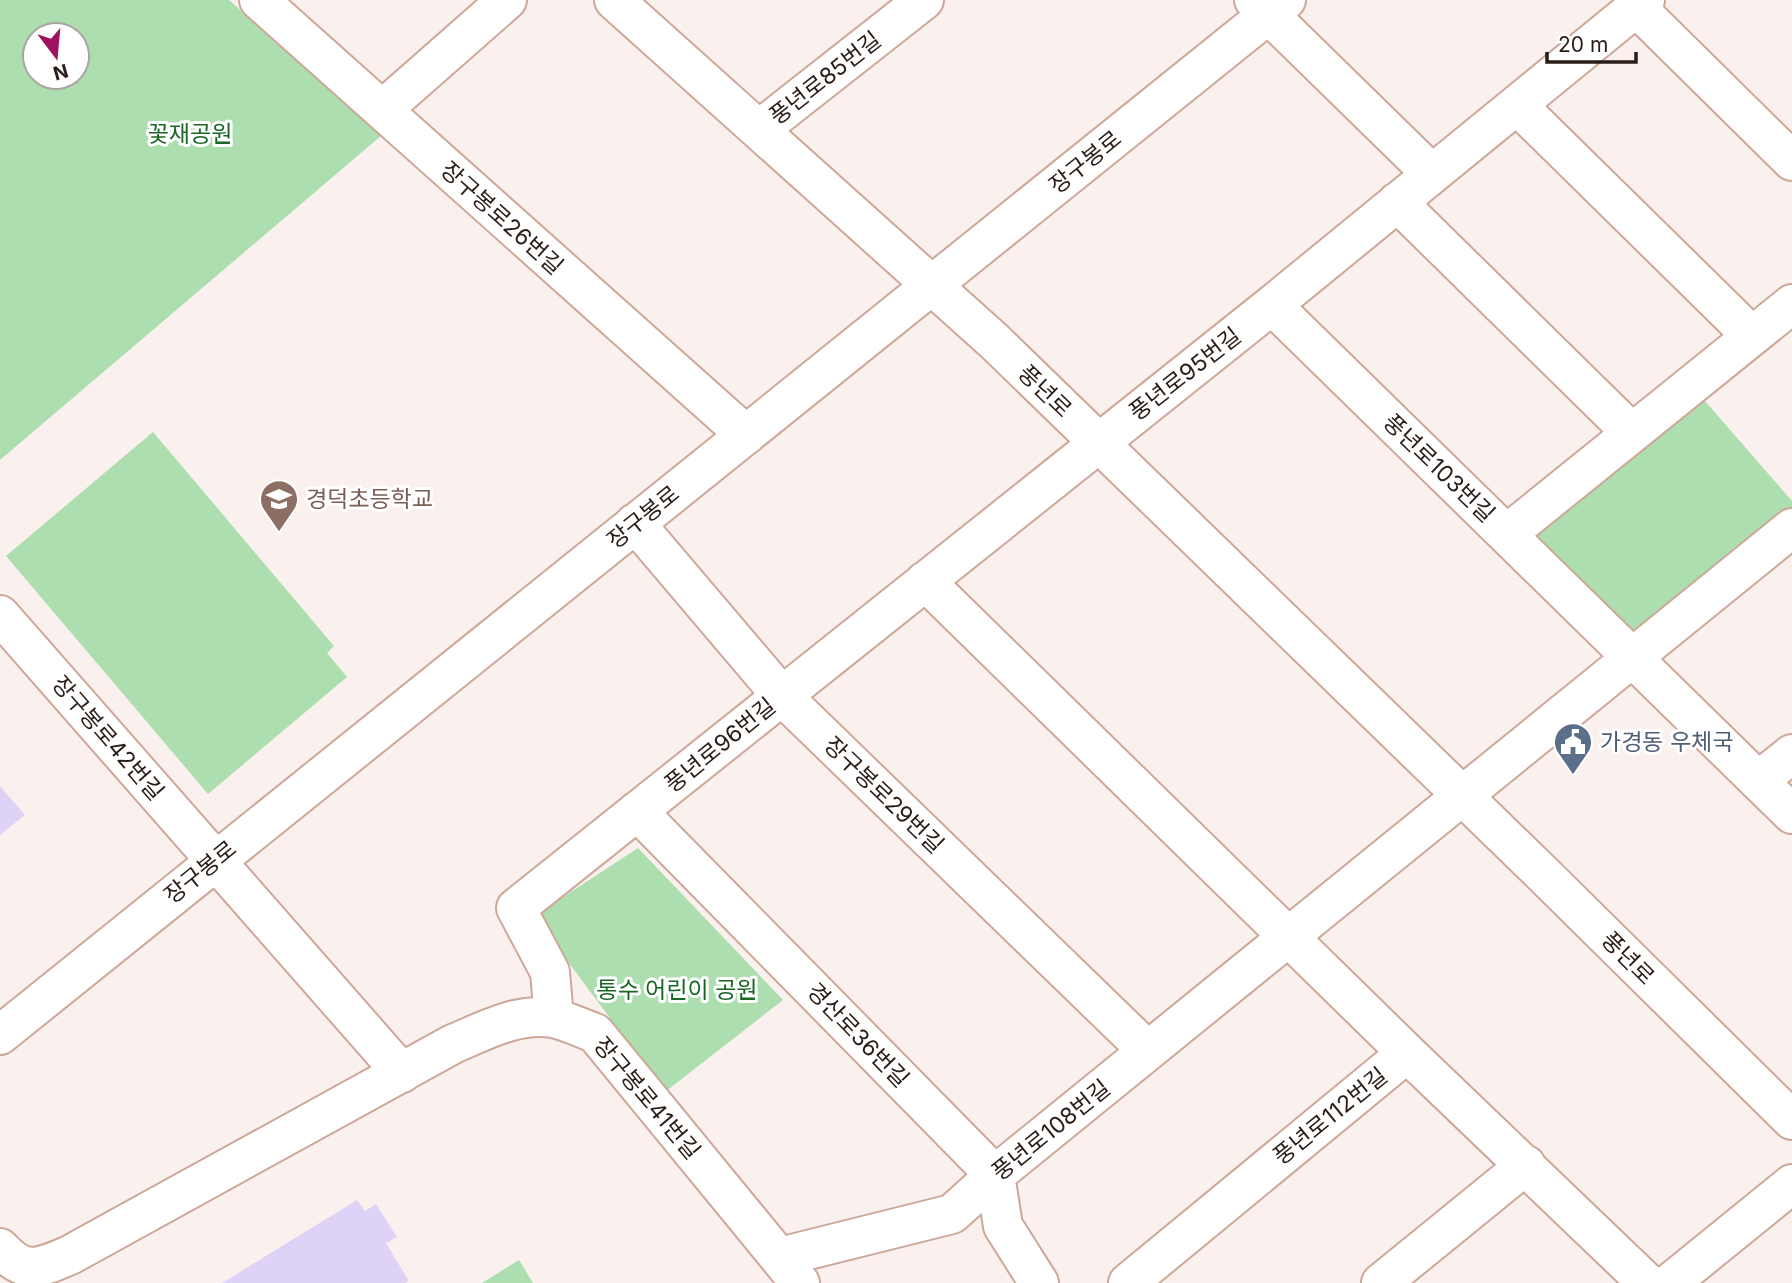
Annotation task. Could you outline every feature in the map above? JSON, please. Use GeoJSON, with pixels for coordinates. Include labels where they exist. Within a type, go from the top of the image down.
{"type":"FeatureCollection","features":[{"type":"Feature","properties":{"kind":"street","name":"장구봉로26번길"},"geometry":{"type":"LineString","coordinates":[[259,0],[746,435]]}},
{"type":"Feature","properties":{"kind":"street"},"geometry":{"type":"LineString","coordinates":[[382,110],[507,0]]}},
{"type":"Feature","properties":{"kind":"street","name":"풍년로"},"geometry":{"type":"LineString","coordinates":[[614,0],[994,341],[1792,1120]]}},
{"type":"Feature","properties":{"kind":"street","name":"풍년로85번길"},"geometry":{"type":"LineString","coordinates":[[760,129],[923,0]]}},
{"type":"Feature","properties":{"kind":"street"},"geometry":{"type":"LineString","coordinates":[[1270,4],[1432,174]]}},
{"type":"Feature","properties":{"kind":"street","name":"장구봉로"},"geometry":{"type":"LineString","coordinates":[[0,1035],[932,285],[1270,4]]}},
{"type":"Feature","properties":{"kind":"street","name":"풍년로95번길"},"geometry":{"type":"LineString","coordinates":[[1098,443],[1272,305],[1640,4],[1792,161]]}},
{"type":"Feature","properties":{"kind":"street"},"geometry":{"type":"LineString","coordinates":[[1517,105],[1752,336]]}},
{"type":"Feature","properties":{"kind":"street"},"geometry":{"type":"LineString","coordinates":[[1398,202],[1632,433]]}},
{"type":"Feature","properties":{"kind":"street","name":"풍년로103번길"},"geometry":{"type":"LineString","coordinates":[[1272,305],[1507,534],[1792,304]]}},
{"type":"Feature","properties":{"kind":"street","name":"풍년로96번길"},"geometry":{"type":"LineString","coordinates":[[554,1018],[550,972],[516,908],[1098,443]]}},
{"type":"Feature","properties":{"kind":"street","name":"장구봉로29번길"},"geometry":{"type":"LineString","coordinates":[[635,523],[782,696],[1148,1051]]}},
{"type":"Feature","properties":{"kind":"street"},"geometry":{"type":"LineString","coordinates":[[1462,796],[1792,528]]}},
{"type":"Feature","properties":{"kind":"street"},"geometry":{"type":"LineString","coordinates":[[1507,534],[1792,814]]}},
{"type":"Feature","properties":{"kind":"street"},"geometry":{"type":"LineString","coordinates":[[925,581],[1407,1053]]}},
{"type":"Feature","properties":{"kind":"street","name":"장구봉로42번길"},"geometry":{"type":"LineString","coordinates":[[0,615],[215,860]]}},
{"type":"Feature","properties":{"kind":"street"},"geometry":{"type":"LineString","coordinates":[[1759,781],[1792,754]]}},
{"type":"Feature","properties":{"kind":"street","name":"풍년로108번길"},"geometry":{"type":"LineString","coordinates":[[790,1270],[952,1214],[995,1175],[1462,796]]}},
{"type":"Feature","properties":{"kind":"street","name":"경산로36번길"},"geometry":{"type":"LineString","coordinates":[[637,811],[995,1175]]}},
{"type":"Feature","properties":{"kind":"street"},"geometry":{"type":"LineString","coordinates":[[215,860],[402,1073]]}},
{"type":"Feature","properties":{"kind":"street","name":"장구봉로41번길"},"geometry":{"type":"LineString","coordinates":[[0,1248],[12,1261],[25,1266],[41,1267],[70,1255],[453,1044],[492,1027],[528,1016],[554,1018],[595,1033],[790,1270]]}},
{"type":"Feature","properties":{"kind":"street","name":"풍년로112번길"},"geometry":{"type":"LineString","coordinates":[[1128,1283],[1407,1053],[1647,1283]]}},
{"type":"Feature","properties":{"kind":"street"},"geometry":{"type":"LineString","coordinates":[[1381,1283],[1526,1165]]}},
{"type":"Feature","properties":{"kind":"street"},"geometry":{"type":"LineString","coordinates":[[995,1175],[1003,1226],[1039,1283]]}},
{"type":"Feature","properties":{"kind":"street"},"geometry":{"type":"LineString","coordinates":[[1670,1283],[1792,1184]]}},
{"type":"Feature","properties":{"kind":"green space","name":"꽃재공원"},"geometry":{"type":"Polygon","coordinates":[[[0,0],[229,0],[382,135],[0,460],[0,0]]]}},
{"type":"Feature","properties":{"kind":"green space"},"geometry":{"type":"Polygon","coordinates":[[[1704,400],[1792,501],[1792,509],[1630,638],[1530,538],[1704,400]]]}},
{"type":"Feature","properties":{"kind":"green space"},"geometry":{"type":"Polygon","coordinates":[[[153,432],[334,646],[327,653],[347,677],[208,794],[6,556],[153,432]]]}},
{"type":"Feature","properties":{"kind":"green space","name":"통수 어린이 공원"},"geometry":{"type":"Polygon","coordinates":[[[638,848],[783,1000],[665,1092],[534,916],[638,848]]]}},
{"type":"Feature","properties":{"kind":"green space"},"geometry":{"type":"Polygon","coordinates":[[[519,1260],[533,1283],[482,1283],[519,1260]]]}},
{"type":"Feature","properties":{"kind":"building"},"geometry":{"type":"Polygon","coordinates":[[[0,786],[25,815],[0,835],[0,786]]]}},
{"type":"Feature","properties":{"kind":"building"},"geometry":{"type":"Polygon","coordinates":[[[357,1200],[365,1211],[376,1204],[397,1237],[386,1243],[409,1281],[222,1283],[357,1200]]]}},
{"type":"Feature","properties":{"kind":"place","name":"경덕초등학교"},"geometry":{"type":"Point","coordinates":[279,533]}},
{"type":"Feature","properties":{"kind":"place","name":"가경동 우체국"},"geometry":{"type":"Point","coordinates":[1573,776]}}]}
